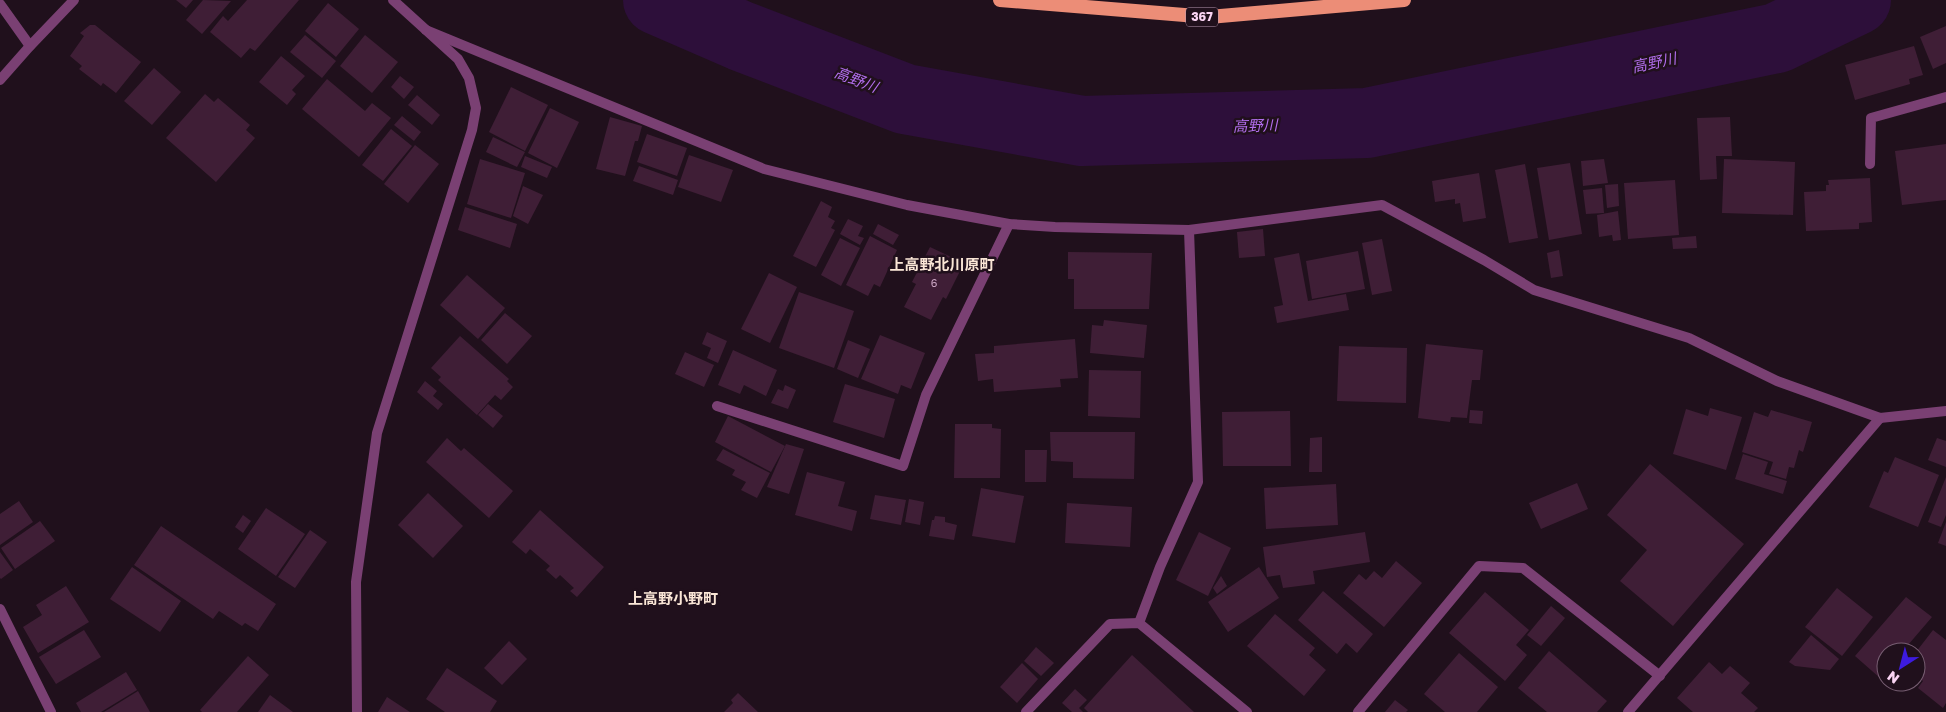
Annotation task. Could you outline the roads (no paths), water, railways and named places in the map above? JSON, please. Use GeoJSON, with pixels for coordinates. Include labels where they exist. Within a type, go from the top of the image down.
{"type":"FeatureCollection","features":[{"type":"Feature","properties":{"kind":"highway","name":"367"},"geometry":{"type":"LineString","coordinates":[[1000,0],[1209,17],[1404,0]]}},
{"type":"Feature","properties":{"kind":"street"},"geometry":{"type":"LineString","coordinates":[[0,80],[74,0]]}},
{"type":"Feature","properties":{"kind":"street"},"geometry":{"type":"LineString","coordinates":[[357,712],[356,582],[377,433],[472,130],[476,108],[469,78],[458,59],[393,0]]}},
{"type":"Feature","properties":{"kind":"street"},"geometry":{"type":"LineString","coordinates":[[0,4],[30,46]]}},
{"type":"Feature","properties":{"kind":"street"},"geometry":{"type":"LineString","coordinates":[[426,30],[764,168],[907,205],[1009,224],[1189,230],[1382,205],[1484,260],[1534,290],[1689,338],[1777,381],[1880,418],[1946,411]]}},
{"type":"Feature","properties":{"kind":"street"},"geometry":{"type":"LineString","coordinates":[[1870,164],[1871,118],[1946,97]]}},
{"type":"Feature","properties":{"kind":"street"},"geometry":{"type":"LineString","coordinates":[[717,406],[903,466],[926,395],[1009,224]]}},
{"type":"Feature","properties":{"kind":"street"},"geometry":{"type":"LineString","coordinates":[[1139,623],[1160,567],[1198,482],[1189,230]]}},
{"type":"Feature","properties":{"kind":"street"},"geometry":{"type":"LineString","coordinates":[[1628,712],[1880,418]]}},
{"type":"Feature","properties":{"kind":"street"},"geometry":{"type":"LineString","coordinates":[[1358,712],[1478,566],[1523,568],[1660,676]]}},
{"type":"Feature","properties":{"kind":"street"},"geometry":{"type":"LineString","coordinates":[[0,609],[51,712]]}},
{"type":"Feature","properties":{"kind":"street"},"geometry":{"type":"LineString","coordinates":[[1026,712],[1110,624],[1139,623],[1247,712]]}},
{"type":"Feature","properties":{"kind":"waterway","name":"高野川"},"geometry":{"type":"LineString","coordinates":[[658,0],[741,36],[905,99],[1082,131],[1367,123],[1777,38],[1856,0]]}},
{"type":"Feature","properties":{"kind":"district","name":"上高野北川原町"},"geometry":{"type":"Point","coordinates":[942,265]}},
{"type":"Feature","properties":{"kind":"district","name":"上高野小野町"},"geometry":{"type":"Point","coordinates":[673,599]}}]}
